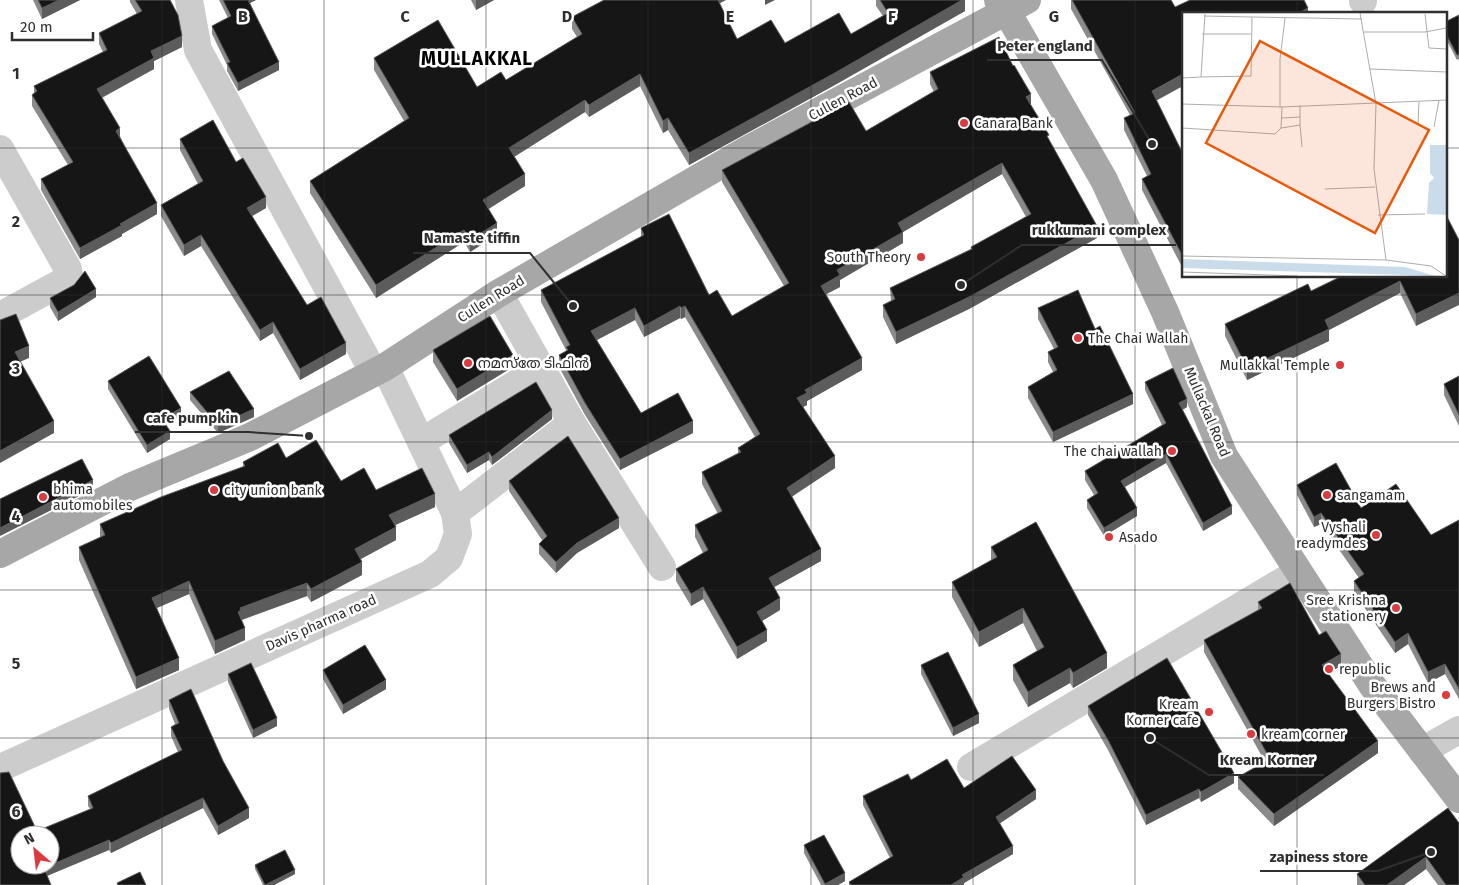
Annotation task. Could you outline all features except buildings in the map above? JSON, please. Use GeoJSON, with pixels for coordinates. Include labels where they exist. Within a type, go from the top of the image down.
{"type":"FeatureCollection","features":[{"type":"Feature","properties":{"kind":"main road","name":"Cullen Road"},"geometry":{"type":"LineString","coordinates":[[0,554],[130,487],[250,438],[380,370],[499,293],[745,151],[1011,4]]}},
{"type":"Feature","properties":{"kind":"main road","name":"Mullackal Road"},"geometry":{"type":"LineString","coordinates":[[1011,4],[1104,180],[1165,312],[1224,456],[1372,685],[1459,799]]}},
{"type":"Feature","properties":{"kind":"street","name":"Davis pharma road"},"geometry":{"type":"LineString","coordinates":[[0,768],[430,574],[449,558],[458,534],[455,513],[421,442],[198,50],[189,0]]}},
{"type":"Feature","properties":{"kind":"street"},"geometry":{"type":"LineString","coordinates":[[0,149],[68,269],[69,276],[66,280],[0,316]]}},
{"type":"Feature","properties":{"kind":"street"},"geometry":{"type":"LineString","coordinates":[[499,293],[572,423],[662,567]]}},
{"type":"Feature","properties":{"kind":"street"},"geometry":{"type":"LineString","coordinates":[[421,442],[542,368]]}},
{"type":"Feature","properties":{"kind":"street"},"geometry":{"type":"LineString","coordinates":[[455,513],[572,423]]}},
{"type":"Feature","properties":{"kind":"street"},"geometry":{"type":"LineString","coordinates":[[971,767],[1298,572]]}},
{"type":"Feature","properties":{"kind":"street"},"geometry":{"type":"LineString","coordinates":[[1422,751],[1459,730]]}},
{"type":"Feature","properties":{"kind":"place","name":"Canara Bank"},"geometry":{"type":"Point","coordinates":[964,123]}},
{"type":"Feature","properties":{"kind":"place","name":"Peter england"},"geometry":{"type":"Point","coordinates":[1152,144]}},
{"type":"Feature","properties":{"kind":"place","name":"South Theory"},"geometry":{"type":"Point","coordinates":[921,257]}},
{"type":"Feature","properties":{"kind":"place","name":"rukkumani complex"},"geometry":{"type":"Point","coordinates":[961,285]}},
{"type":"Feature","properties":{"kind":"place","name":"Namaste tiffin"},"geometry":{"type":"Point","coordinates":[573,306]}},
{"type":"Feature","properties":{"kind":"place","name":"The Chai Wallah"},"geometry":{"type":"Point","coordinates":[1078,338]}},
{"type":"Feature","properties":{"kind":"place","name":"നമസ്തേ ടിഫിൻ"},"geometry":{"type":"Point","coordinates":[468,363]}},
{"type":"Feature","properties":{"kind":"place","name":"Mullakkal Temple"},"geometry":{"type":"Point","coordinates":[1340,365]}},
{"type":"Feature","properties":{"kind":"place","name":"cafe pumpkin"},"geometry":{"type":"Point","coordinates":[309,436]}},
{"type":"Feature","properties":{"kind":"place","name":"The chai wallah"},"geometry":{"type":"Point","coordinates":[1172,451]}},
{"type":"Feature","properties":{"kind":"place","name":"city union bank"},"geometry":{"type":"Point","coordinates":[214,490]}},
{"type":"Feature","properties":{"kind":"place","name":"sangamam"},"geometry":{"type":"Point","coordinates":[1327,495]}},
{"type":"Feature","properties":{"kind":"place","name":"bhima automobiles"},"geometry":{"type":"Point","coordinates":[43,497]}},
{"type":"Feature","properties":{"kind":"place","name":"Vyshali readymdes"},"geometry":{"type":"Point","coordinates":[1376,535]}},
{"type":"Feature","properties":{"kind":"place","name":"Asado"},"geometry":{"type":"Point","coordinates":[1109,537]}},
{"type":"Feature","properties":{"kind":"place","name":"Sree Krishna stationery"},"geometry":{"type":"Point","coordinates":[1396,608]}},
{"type":"Feature","properties":{"kind":"place","name":"republic"},"geometry":{"type":"Point","coordinates":[1329,669]}},
{"type":"Feature","properties":{"kind":"place","name":"Brews and Burgers Bistro"},"geometry":{"type":"Point","coordinates":[1446,695]}},
{"type":"Feature","properties":{"kind":"place","name":"Kream Korner cafe"},"geometry":{"type":"Point","coordinates":[1209,712]}},
{"type":"Feature","properties":{"kind":"place","name":"kream corner"},"geometry":{"type":"Point","coordinates":[1251,734]}},
{"type":"Feature","properties":{"kind":"place","name":"Kream Korner"},"geometry":{"type":"Point","coordinates":[1150,738]}},
{"type":"Feature","properties":{"kind":"place","name":"zapiness store"},"geometry":{"type":"Point","coordinates":[1431,852]}},
{"type":"Feature","properties":{"kind":"district","name":"MULLAKKAL"},"geometry":{"type":"Point","coordinates":[477,58]}}]}
